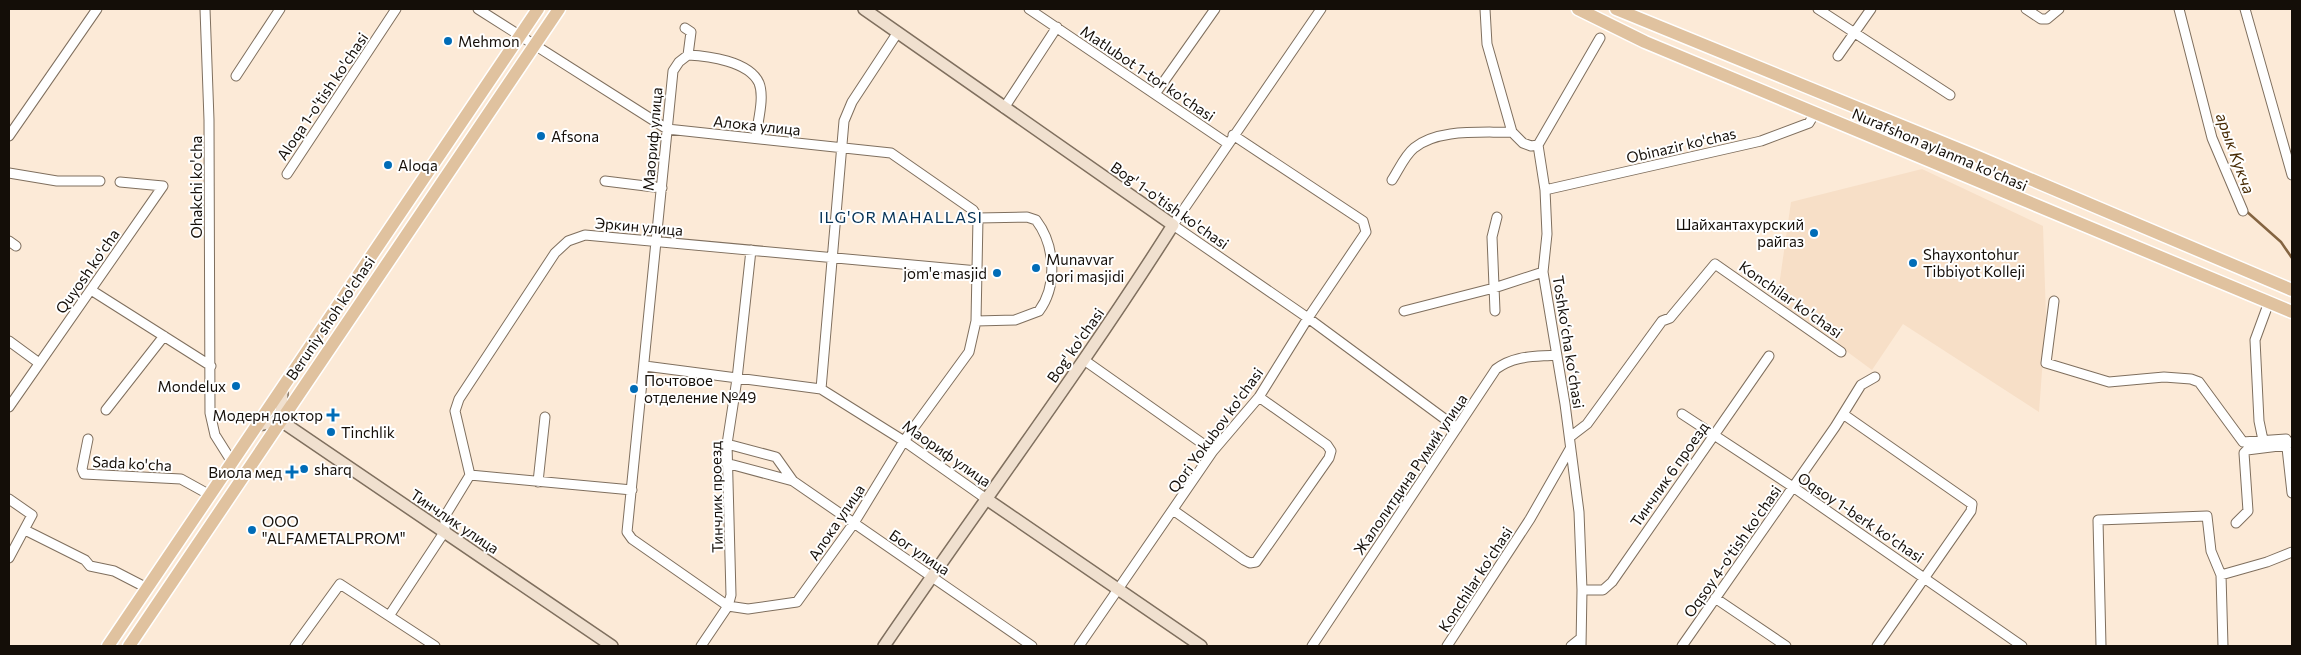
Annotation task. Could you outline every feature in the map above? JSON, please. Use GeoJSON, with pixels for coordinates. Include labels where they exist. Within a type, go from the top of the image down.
{"type":"FeatureCollection","features":[{"type":"Feature","properties":{"kind":"main road","name":"Beruniy shoh ko'chasi"},"geometry":{"type":"LineString","coordinates":[[108,646],[538,9]]}},
{"type":"Feature","properties":{"kind":"main road","name":"Beruniy shoh ko'chasi"},"geometry":{"type":"LineString","coordinates":[[129,646],[559,9]]}},
{"type":"Feature","properties":{"kind":"main road","name":"Nurafshon aylanma ko'chasi"},"geometry":{"type":"LineString","coordinates":[[1578,9],[1645,42],[2292,312]]}},
{"type":"Feature","properties":{"kind":"main road","name":"Nurafshon aylanma ko'chasi"},"geometry":{"type":"LineString","coordinates":[[1623,10],[2292,290]]}},
{"type":"Feature","properties":{"kind":"main road"},"geometry":{"type":"LineString","coordinates":[[2143,251],[2150,249],[2154,245],[2155,238],[2152,231]]}},
{"type":"Feature","properties":{"kind":"main road"},"geometry":{"type":"LineString","coordinates":[[2232,287],[2229,274],[2240,268]]}},
{"type":"Feature","properties":{"kind":"street"},"geometry":{"type":"LineString","coordinates":[[9,136],[97,9]]}},
{"type":"Feature","properties":{"kind":"street","name":"Ohakchi ko'cha"},"geometry":{"type":"LineString","coordinates":[[205,9],[208,77],[210,413],[214,435],[232,462]]}},
{"type":"Feature","properties":{"kind":"street"},"geometry":{"type":"LineString","coordinates":[[236,76],[280,9]]}},
{"type":"Feature","properties":{"kind":"street","name":"Aloqa 1-o'tish ko'chasi"},"geometry":{"type":"LineString","coordinates":[[287,174],[396,9]]}},
{"type":"Feature","properties":{"kind":"street","name":"Алока улица"},"geometry":{"type":"LineString","coordinates":[[478,9],[667,129],[891,153],[973,210],[978,218],[976,321],[969,352],[904,441],[854,523],[797,602],[748,609],[728,606]]}},
{"type":"Feature","properties":{"kind":"street","name":"Bog' 1-o'tish ko'chasi"},"geometry":{"type":"LineString","coordinates":[[864,9],[1308,318],[1457,428]]}},
{"type":"Feature","properties":{"kind":"street","name":"Matlubot 1-tor ko'chasi"},"geometry":{"type":"LineString","coordinates":[[1030,9],[1227,143]]}},
{"type":"Feature","properties":{"kind":"street"},"geometry":{"type":"LineString","coordinates":[[1154,94],[1215,9]]}},
{"type":"Feature","properties":{"kind":"street","name":"Bog' ko'chasi"},"geometry":{"type":"LineString","coordinates":[[884,646],[1084,360],[1227,143],[1321,9]]}},
{"type":"Feature","properties":{"kind":"street"},"geometry":{"type":"LineString","coordinates":[[1486,9],[1487,44],[1512,132],[1523,143],[1531,146],[1538,145],[1600,38]]}},
{"type":"Feature","properties":{"kind":"street"},"geometry":{"type":"LineString","coordinates":[[1818,9],[1950,95]]}},
{"type":"Feature","properties":{"kind":"street"},"geometry":{"type":"LineString","coordinates":[[1838,56],[1871,9]]}},
{"type":"Feature","properties":{"kind":"street"},"geometry":{"type":"LineString","coordinates":[[2026,9],[2040,19],[2047,19],[2059,9]]}},
{"type":"Feature","properties":{"kind":"street"},"geometry":{"type":"LineString","coordinates":[[2179,9],[2212,138],[2243,211]]}},
{"type":"Feature","properties":{"kind":"street"},"geometry":{"type":"LineString","coordinates":[[2244,9],[2292,176]]}},
{"type":"Feature","properties":{"kind":"street"},"geometry":{"type":"LineString","coordinates":[[1004,108],[1056,27]]}},
{"type":"Feature","properties":{"kind":"street"},"geometry":{"type":"LineString","coordinates":[[685,28],[691,32],[688,55],[726,59],[748,72],[758,82],[760,95],[756,138]]}},
{"type":"Feature","properties":{"kind":"street"},"geometry":{"type":"LineString","coordinates":[[821,390],[841,147],[847,111],[898,32]]}},
{"type":"Feature","properties":{"kind":"street","name":"Маориф улица"},"geometry":{"type":"LineString","coordinates":[[688,55],[679,62],[674,71],[628,536],[728,606]]}},
{"type":"Feature","properties":{"kind":"street","name":"Obinazir ko'chas"},"geometry":{"type":"LineString","coordinates":[[1545,190],[1761,141],[1809,123],[1815,113]]}},
{"type":"Feature","properties":{"kind":"street"},"geometry":{"type":"LineString","coordinates":[[1392,180],[1413,148],[1430,140],[1446,136],[1512,132]]}},
{"type":"Feature","properties":{"kind":"street","name":"Qori Yokubov ko'chasi"},"geometry":{"type":"LineString","coordinates":[[1079,646],[1120,589],[1213,451],[1259,397],[1308,318],[1366,232],[1366,226],[1363,221],[1233,135]]}},
{"type":"Feature","properties":{"kind":"street","name":"Toshkoʻcha koʻchasi"},"geometry":{"type":"LineString","coordinates":[[1538,145],[1545,190],[1547,234],[1544,272],[1570,437],[1579,512],[1582,590],[1581,642]]}},
{"type":"Feature","properties":{"kind":"street"},"geometry":{"type":"LineString","coordinates":[[9,173],[57,180],[100,181]]}},
{"type":"Feature","properties":{"kind":"street"},"geometry":{"type":"LineString","coordinates":[[605,181],[662,188]]}},
{"type":"Feature","properties":{"kind":"street","name":"Quyosh ko'cha"},"geometry":{"type":"LineString","coordinates":[[9,407],[163,186],[120,182]]}},
{"type":"Feature","properties":{"kind":"street"},"geometry":{"type":"LineString","coordinates":[[976,321],[1015,320],[1039,311],[1050,293],[1052,277],[1051,258],[1046,239],[1036,220],[1027,217],[978,218]]}},
{"type":"Feature","properties":{"kind":"street"},"geometry":{"type":"LineString","coordinates":[[1495,311],[1492,237],[1497,217]]}},
{"type":"Feature","properties":{"kind":"street","name":"Эркин улица"},"geometry":{"type":"LineString","coordinates":[[470,475],[455,411],[458,399],[555,253],[568,241],[585,235],[658,240],[832,258],[978,270]]}},
{"type":"Feature","properties":{"kind":"street","name":"Тинчлик проезд"},"geometry":{"type":"LineString","coordinates":[[701,646],[728,606],[732,595],[726,463],[727,444],[737,379],[751,250]]}},
{"type":"Feature","properties":{"kind":"street","name":"Konchilar ko'chasi"},"geometry":{"type":"LineString","coordinates":[[1570,437],[1587,424],[1662,321],[1670,318],[1715,264],[1841,352]]}},
{"type":"Feature","properties":{"kind":"street"},"geometry":{"type":"LineString","coordinates":[[1404,311],[1494,288],[1544,272]]}},
{"type":"Feature","properties":{"kind":"street"},"geometry":{"type":"LineString","coordinates":[[91,290],[211,366]]}},
{"type":"Feature","properties":{"kind":"street"},"geometry":{"type":"LineString","coordinates":[[2054,301],[2046,359],[2050,366],[2109,382],[2164,377],[2190,379],[2199,382],[2243,442],[2283,438],[2290,442]]}},
{"type":"Feature","properties":{"kind":"street"},"geometry":{"type":"LineString","coordinates":[[2263,440],[2258,421],[2255,340],[2269,302]]}},
{"type":"Feature","properties":{"kind":"street"},"geometry":{"type":"LineString","coordinates":[[106,410],[164,336]]}},
{"type":"Feature","properties":{"kind":"street"},"geometry":{"type":"LineString","coordinates":[[9,341],[39,363]]}},
{"type":"Feature","properties":{"kind":"street","name":"Жалолитдина Румий улица"},"geometry":{"type":"LineString","coordinates":[[1312,646],[1496,369],[1506,362],[1525,356],[1556,355]]}},
{"type":"Feature","properties":{"kind":"street","name":"Тинчлик 6 проезд"},"geometry":{"type":"LineString","coordinates":[[1582,590],[1603,590],[1612,582],[1769,356]]}},
{"type":"Feature","properties":{"kind":"street"},"geometry":{"type":"LineString","coordinates":[[1084,360],[1213,451]]}},
{"type":"Feature","properties":{"kind":"street","name":"Маориф улица"},"geometry":{"type":"LineString","coordinates":[[645,366],[821,390],[904,441],[1201,646]]}},
{"type":"Feature","properties":{"kind":"street","name":"Oqsoy 4-o'tish ko'chasi"},"geometry":{"type":"LineString","coordinates":[[1682,646],[1843,414],[1861,384],[1875,377]]}},
{"type":"Feature","properties":{"kind":"street"},"geometry":{"type":"LineString","coordinates":[[257,425],[281,421],[282,389]]}},
{"type":"Feature","properties":{"kind":"street"},"geometry":{"type":"LineString","coordinates":[[1173,510],[1244,560],[1250,563],[1256,562],[1329,458],[1331,452],[1327,445],[1259,397]]}},
{"type":"Feature","properties":{"kind":"street","name":"Oqsoy 1-berk ko'chasi"},"geometry":{"type":"LineString","coordinates":[[1682,414],[1793,487],[2022,646]]}},
{"type":"Feature","properties":{"kind":"street"},"geometry":{"type":"LineString","coordinates":[[1843,414],[1972,504],[1971,511],[1877,646]]}},
{"type":"Feature","properties":{"kind":"street"},"geometry":{"type":"LineString","coordinates":[[538,482],[544,417]]}},
{"type":"Feature","properties":{"kind":"street","name":"Тинчлик улица"},"geometry":{"type":"LineString","coordinates":[[281,421],[612,646]]}},
{"type":"Feature","properties":{"kind":"street","name":"Sada ko'cha"},"geometry":{"type":"LineString","coordinates":[[88,439],[82,469],[84,474],[181,479],[210,495]]}},
{"type":"Feature","properties":{"kind":"street"},"geometry":{"type":"LineString","coordinates":[[2290,442],[2292,493]]}},
{"type":"Feature","properties":{"kind":"street"},"geometry":{"type":"LineString","coordinates":[[2236,523],[2248,510],[2244,453],[2247,450],[2290,442]]}},
{"type":"Feature","properties":{"kind":"street","name":"Бог улица"},"geometry":{"type":"LineString","coordinates":[[727,444],[776,457],[793,481]]}},
{"type":"Feature","properties":{"kind":"street","name":"Konchilar ko'chasi"},"geometry":{"type":"LineString","coordinates":[[1447,646],[1530,519],[1570,449]]}},
{"type":"Feature","properties":{"kind":"street","name":"Бог улица"},"geometry":{"type":"LineString","coordinates":[[726,463],[793,481],[1032,646]]}},
{"type":"Feature","properties":{"kind":"street"},"geometry":{"type":"LineString","coordinates":[[389,616],[445,531],[445,516],[470,475],[632,490]]}},
{"type":"Feature","properties":{"kind":"street"},"geometry":{"type":"LineString","coordinates":[[9,499],[32,515],[26,530],[9,558]]}},
{"type":"Feature","properties":{"kind":"street"},"geometry":{"type":"LineString","coordinates":[[2101,646],[2098,520],[2207,516],[2211,550],[2221,575],[2223,646]]}},
{"type":"Feature","properties":{"kind":"street"},"geometry":{"type":"LineString","coordinates":[[26,530],[85,560],[90,566],[114,571],[147,588]]}},
{"type":"Feature","properties":{"kind":"street"},"geometry":{"type":"LineString","coordinates":[[2221,575],[2268,562],[2292,552]]}},
{"type":"Feature","properties":{"kind":"street"},"geometry":{"type":"LineString","coordinates":[[295,646],[340,584],[435,646]]}},
{"type":"Feature","properties":{"kind":"street"},"geometry":{"type":"LineString","coordinates":[[1715,598],[1786,646]]}},
{"type":"Feature","properties":{"kind":"street"},"geometry":{"type":"LineString","coordinates":[[1571,646],[1581,642]]}},
{"type":"Feature","properties":{"kind":"shaded area","name":"Shayxontohur Tibbiyot Kolleji"},"geometry":{"type":"Polygon","coordinates":[[[1922,169],[2043,226],[2046,317],[2039,412],[1903,324],[1872,370],[1777,300],[1791,202],[1922,169]]]}},
{"type":"Feature","properties":{"kind":"waterway","name":"арык Кукча"},"geometry":{"type":"LineString","coordinates":[[2245,210],[2281,242],[2292,258]]}},
{"type":"Feature","properties":{"kind":"place","name":"Mehmon"},"geometry":{"type":"Point","coordinates":[448,41]}},
{"type":"Feature","properties":{"kind":"place","name":"Afsona"},"geometry":{"type":"Point","coordinates":[541,136]}},
{"type":"Feature","properties":{"kind":"place","name":"Aloqa"},"geometry":{"type":"Point","coordinates":[388,165]}},
{"type":"Feature","properties":{"kind":"place","name":"Шайхантахурский райгаз"},"geometry":{"type":"Point","coordinates":[1814,233]}},
{"type":"Feature","properties":{"kind":"place","name":"Shayxontohur Tibbiyot Kolleji"},"geometry":{"type":"Point","coordinates":[1913,263]}},
{"type":"Feature","properties":{"kind":"place","name":"Munavvar qori masjidi"},"geometry":{"type":"Point","coordinates":[1036,268]}},
{"type":"Feature","properties":{"kind":"place","name":"jom'e masjid"},"geometry":{"type":"Point","coordinates":[997,273]}},
{"type":"Feature","properties":{"kind":"place","name":"Mondelux"},"geometry":{"type":"Point","coordinates":[236,386]}},
{"type":"Feature","properties":{"kind":"place","name":"Почтовое отделение №49"},"geometry":{"type":"Point","coordinates":[634,389]}},
{"type":"Feature","properties":{"kind":"place","name":"Модерн доктор"},"geometry":{"type":"Point","coordinates":[333,415]}},
{"type":"Feature","properties":{"kind":"place","name":"Tinchlik"},"geometry":{"type":"Point","coordinates":[331,432]}},
{"type":"Feature","properties":{"kind":"place","name":"sharq"},"geometry":{"type":"Point","coordinates":[304,469]}},
{"type":"Feature","properties":{"kind":"place","name":"Виола мед"},"geometry":{"type":"Point","coordinates":[292,472]}},
{"type":"Feature","properties":{"kind":"place","name":"OOO \"ALFAMETALPROM\""},"geometry":{"type":"Point","coordinates":[252,530]}},
{"type":"Feature","properties":{"kind":"district","name":"ILG'OR MAHALLASI"},"geometry":{"type":"Point","coordinates":[901,216]}}]}
